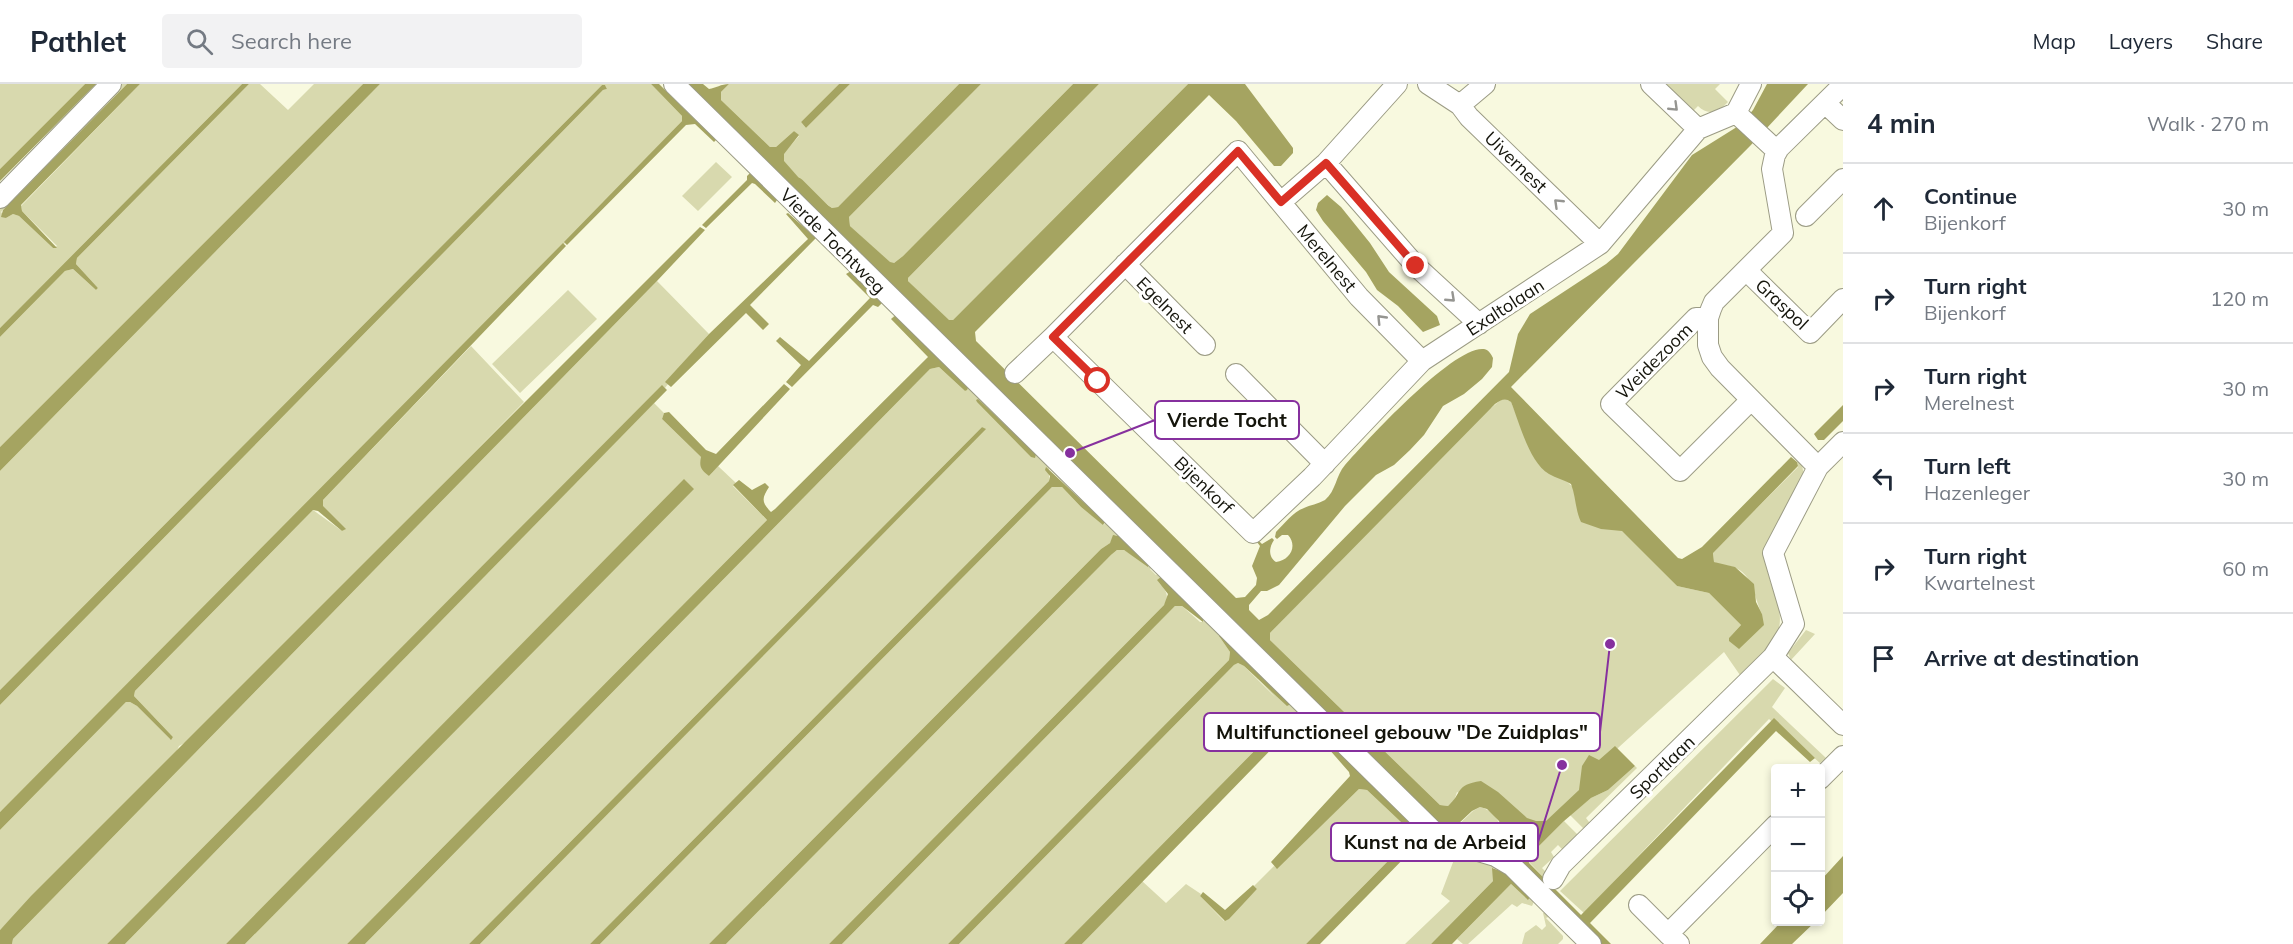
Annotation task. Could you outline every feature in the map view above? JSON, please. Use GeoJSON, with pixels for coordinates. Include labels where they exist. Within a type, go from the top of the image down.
{"type":"FeatureCollection","features":[{"type":"Feature","properties":{"kind":"street"},"geometry":{"type":"LineString","coordinates":[[0,198],[111,84]]}},
{"type":"Feature","properties":{"kind":"street","name":"Vierde Tochtweg"},"geometry":{"type":"LineString","coordinates":[[674,84],[1194,591],[1440,837],[1461,847],[1495,856],[1512,866],[1591,944]]}},
{"type":"Feature","properties":{"kind":"street"},"geometry":{"type":"LineString","coordinates":[[1281,202],[1326,163],[1397,84]]}},
{"type":"Feature","properties":{"kind":"street","name":"Uivernest"},"geometry":{"type":"LineString","coordinates":[[1428,84],[1461,105],[1469,117],[1600,244]]}},
{"type":"Feature","properties":{"kind":"street"},"geometry":{"type":"LineString","coordinates":[[1461,105],[1485,84]]}},
{"type":"Feature","properties":{"kind":"street"},"geometry":{"type":"LineString","coordinates":[[1651,84],[1698,129]]}},
{"type":"Feature","properties":{"kind":"street"},"geometry":{"type":"LineString","coordinates":[[1751,84],[1739,116],[1777,151],[1843,85]]}},
{"type":"Feature","properties":{"kind":"street"},"geometry":{"type":"LineString","coordinates":[[1825,103],[1843,120]]}},
{"type":"Feature","properties":{"kind":"street","name":"Exaltolaan"},"geometry":{"type":"LineString","coordinates":[[1253,533],[1325,464],[1422,361],[1600,244],[1698,129],[1739,116]]}},
{"type":"Feature","properties":{"kind":"street","name":"Merelnest"},"geometry":{"type":"LineString","coordinates":[[1125,264],[1238,151],[1359,297],[1422,361]]}},
{"type":"Feature","properties":{"kind":"street","name":"Weidezoom"},"geometry":{"type":"LineString","coordinates":[[1777,151],[1772,169],[1783,233],[1714,302],[1708,318],[1708,345],[1712,357],[1720,368],[1818,467]]}},
{"type":"Feature","properties":{"kind":"street"},"geometry":{"type":"LineString","coordinates":[[1326,163],[1416,266],[1479,324]]}},
{"type":"Feature","properties":{"kind":"street"},"geometry":{"type":"LineString","coordinates":[[1806,216],[1843,180]]}},
{"type":"Feature","properties":{"kind":"street"},"geometry":{"type":"LineString","coordinates":[[1015,374],[1125,264]]}},
{"type":"Feature","properties":{"kind":"street","name":"Egelnest"},"geometry":{"type":"LineString","coordinates":[[1125,264],[1205,345]]}},
{"type":"Feature","properties":{"kind":"street","name":"Graspol"},"geometry":{"type":"LineString","coordinates":[[1746,270],[1810,333],[1843,299]]}},
{"type":"Feature","properties":{"kind":"street","name":"Weidezoom"},"geometry":{"type":"LineString","coordinates":[[1708,318],[1696,318],[1611,404],[1680,471],[1747,404]]}},
{"type":"Feature","properties":{"kind":"street","name":"Bijenkorf"},"geometry":{"type":"LineString","coordinates":[[1053,337],[1253,533]]}},
{"type":"Feature","properties":{"kind":"street"},"geometry":{"type":"LineString","coordinates":[[1236,374],[1325,464]]}},
{"type":"Feature","properties":{"kind":"street","name":"Sportlaan"},"geometry":{"type":"LineString","coordinates":[[1553,879],[1561,865],[1773,657],[1794,624],[1773,553],[1818,467],[1843,442]]}},
{"type":"Feature","properties":{"kind":"street"},"geometry":{"type":"LineString","coordinates":[[1773,657],[1843,724]]}},
{"type":"Feature","properties":{"kind":"street"},"geometry":{"type":"LineString","coordinates":[[1825,775],[1843,756]]}},
{"type":"Feature","properties":{"kind":"street"},"geometry":{"type":"LineString","coordinates":[[1639,905],[1673,939],[1771,831]]}},
{"type":"Feature","properties":{"kind":"green space"},"geometry":{"type":"Polygon","coordinates":[[[0,84],[85,84],[0,169],[0,84]]]}},
{"type":"Feature","properties":{"kind":"green space"},"geometry":{"type":"Polygon","coordinates":[[[116,84],[127,84],[1,212],[6,218],[13,214],[19,216],[53,248],[57,246],[22,211],[21,206],[140,84],[242,84],[0,328],[0,202],[116,84]]]}},
{"type":"Feature","properties":{"kind":"green space"},"geometry":{"type":"Polygon","coordinates":[[[249,84],[260,84],[288,110],[314,84],[363,84],[0,447],[0,337],[65,271],[73,269],[96,290],[98,288],[76,264],[77,258],[249,84]]]}},
{"type":"Feature","properties":{"kind":"green space"},"geometry":{"type":"Polygon","coordinates":[[[380,84],[651,84],[682,116],[682,121],[564,244],[0,812],[0,705],[603,90],[607,89],[605,85],[602,85],[0,690],[0,471],[380,84]]]}},
{"type":"Feature","properties":{"kind":"green space"},"geometry":{"type":"Polygon","coordinates":[[[729,84],[839,84],[801,122],[806,128],[850,84],[959,84],[838,207],[832,208],[814,195],[783,161],[783,154],[799,136],[794,131],[776,147],[770,147],[721,100],[721,92],[729,84]]]}},
{"type":"Feature","properties":{"kind":"green space"},"geometry":{"type":"Polygon","coordinates":[[[981,84],[1073,84],[903,256],[894,263],[890,263],[850,226],[849,217],[981,84]]]}},
{"type":"Feature","properties":{"kind":"green space"},"geometry":{"type":"Polygon","coordinates":[[[1099,84],[1188,84],[953,320],[949,321],[908,281],[908,278],[1099,84]]]}},
{"type":"Feature","properties":{"kind":"green space"},"geometry":{"type":"Polygon","coordinates":[[[1658,84],[1720,84],[1715,89],[1728,102],[1714,112],[1706,111],[1698,106],[1689,115],[1658,84]]]}},
{"type":"Feature","properties":{"kind":"green space"},"geometry":{"type":"Polygon","coordinates":[[[716,162],[732,177],[698,211],[682,196],[716,162]]]}},
{"type":"Feature","properties":{"kind":"green space"},"geometry":{"type":"Polygon","coordinates":[[[657,281],[709,334],[666,382],[668,384],[665,388],[662,386],[107,944],[12,944],[13,939],[657,281]]]}},
{"type":"Feature","properties":{"kind":"green space"},"geometry":{"type":"Polygon","coordinates":[[[568,290],[597,319],[520,393],[492,364],[568,290]]]}},
{"type":"Feature","properties":{"kind":"green space"},"geometry":{"type":"Polygon","coordinates":[[[896,313],[1152,567],[1150,569],[1156,575],[1160,573],[1295,710],[1299,708],[1326,730],[1297,712],[1272,733],[1064,944],[959,944],[1234,665],[1238,663],[1244,666],[1275,697],[1219,636],[1230,652],[1229,660],[948,944],[842,944],[1175,606],[1182,606],[1200,622],[1203,622],[1157,580],[1167,595],[1164,605],[829,944],[726,944],[1111,555],[1117,550],[1124,550],[1148,565],[1119,536],[1115,535],[1110,543],[1101,549],[709,944],[600,944],[1052,487],[1062,487],[1081,507],[1104,525],[1105,522],[1049,468],[1049,481],[590,944],[480,944],[985,429],[982,427],[469,944],[365,944],[930,369],[939,367],[965,391],[968,388],[895,315],[891,319],[896,313]]]}},
{"type":"Feature","properties":{"kind":"green space"},"geometry":{"type":"Polygon","coordinates":[[[471,346],[524,402],[190,740],[179,746],[176,753],[0,930],[0,830],[126,702],[137,706],[170,739],[173,737],[134,696],[135,691],[313,510],[342,531],[345,529],[322,506],[323,500],[471,346]]]}},
{"type":"Feature","properties":{"kind":"green space"},"geometry":{"type":"Polygon","coordinates":[[[1502,399],[1511,402],[1520,423],[1565,480],[1629,537],[1677,586],[1709,593],[1741,625],[1729,638],[1762,614],[1745,575],[1733,567],[1714,562],[1713,552],[1798,467],[1797,462],[1801,458],[1804,477],[1765,555],[1780,617],[1776,637],[1765,655],[1742,678],[1724,652],[1619,747],[1540,834],[1457,792],[1454,801],[1448,806],[1440,805],[1270,640],[1270,633],[1488,406],[1491,408],[1502,399]]]}},
{"type":"Feature","properties":{"kind":"green space"},"geometry":{"type":"Polygon","coordinates":[[[654,403],[664,413],[662,419],[701,457],[709,476],[718,466],[736,483],[733,486],[767,520],[347,944],[245,944],[693,489],[684,480],[226,944],[125,944],[654,403]]]}},
{"type":"Feature","properties":{"kind":"green space"},"geometry":{"type":"Polygon","coordinates":[[[1806,630],[1815,634],[1791,660],[1788,653],[1806,630]]]}},
{"type":"Feature","properties":{"kind":"green space"},"geometry":{"type":"Polygon","coordinates":[[[1773,679],[1785,688],[1772,707],[1826,758],[1820,763],[1769,719],[1584,913],[1560,891],[1773,679]]]}},
{"type":"Feature","properties":{"kind":"green space"},"geometry":{"type":"Polygon","coordinates":[[[1635,766],[1637,768],[1586,818],[1592,826],[1585,830],[1570,815],[1591,798],[1608,790],[1635,766]]]}},
{"type":"Feature","properties":{"kind":"green space"},"geometry":{"type":"Polygon","coordinates":[[[1359,789],[1367,790],[1418,838],[1390,859],[1306,944],[1082,944],[1142,881],[1166,903],[1186,884],[1201,894],[1200,896],[1224,921],[1257,889],[1254,886],[1274,866],[1277,868],[1359,789]]]}},
{"type":"Feature","properties":{"kind":"green space"},"geometry":{"type":"Polygon","coordinates":[[[1480,807],[1496,817],[1510,849],[1519,862],[1450,838],[1440,824],[1457,826],[1480,807]]]}},
{"type":"Feature","properties":{"kind":"green space"},"geometry":{"type":"Polygon","coordinates":[[[1564,821],[1578,835],[1578,839],[1565,852],[1558,845],[1551,852],[1554,857],[1542,868],[1551,877],[1548,882],[1529,862],[1528,857],[1564,821]]]}},
{"type":"Feature","properties":{"kind":"green space"},"geometry":{"type":"Polygon","coordinates":[[[1459,854],[1488,859],[1513,873],[1532,893],[1534,900],[1532,906],[1522,903],[1517,907],[1512,904],[1468,944],[1463,944],[1457,939],[1511,884],[1527,899],[1530,897],[1509,874],[1493,868],[1493,881],[1431,944],[1405,944],[1450,901],[1441,894],[1455,857],[1459,854]]]}},
{"type":"Feature","properties":{"kind":"green space"},"geometry":{"type":"Polygon","coordinates":[[[1543,913],[1555,914],[1546,918],[1563,936],[1563,939],[1558,944],[1522,944],[1525,933],[1536,925],[1542,930],[1546,926],[1543,913]]]}},
{"type":"Feature","properties":{"kind":"shaded area"},"geometry":{"type":"Polygon","coordinates":[[[85,84],[96,84],[0,181],[0,169],[85,84]]]}},
{"type":"Feature","properties":{"kind":"shaded area"},"geometry":{"type":"Polygon","coordinates":[[[127,84],[140,84],[21,205],[22,211],[57,248],[53,248],[19,216],[13,214],[6,218],[1,217],[3,210],[127,84]]]}},
{"type":"Feature","properties":{"kind":"shaded area"},"geometry":{"type":"Polygon","coordinates":[[[242,84],[249,84],[77,258],[76,264],[98,288],[96,290],[73,269],[65,271],[0,337],[0,328],[242,84]]]}},
{"type":"Feature","properties":{"kind":"shaded area"},"geometry":{"type":"Polygon","coordinates":[[[363,84],[380,84],[0,471],[0,447],[363,84]]]}},
{"type":"Feature","properties":{"kind":"shaded area"},"geometry":{"type":"Polygon","coordinates":[[[651,84],[659,84],[716,140],[714,142],[695,124],[686,125],[567,245],[564,242],[682,121],[682,116],[651,84]]]}},
{"type":"Feature","properties":{"kind":"shaded area"},"geometry":{"type":"Polygon","coordinates":[[[687,84],[703,84],[709,89],[729,84],[721,92],[721,100],[770,147],[776,147],[794,131],[799,135],[784,154],[784,161],[814,195],[808,202],[687,84]]]}},
{"type":"Feature","properties":{"kind":"shaded area"},"geometry":{"type":"Polygon","coordinates":[[[839,84],[850,84],[806,128],[801,122],[839,84]]]}},
{"type":"Feature","properties":{"kind":"shaded area"},"geometry":{"type":"Polygon","coordinates":[[[959,84],[981,84],[849,217],[850,226],[890,262],[894,263],[903,256],[1073,84],[1099,84],[908,278],[908,281],[949,320],[953,320],[1188,84],[1245,84],[1293,148],[1293,153],[1281,166],[1274,166],[1236,121],[1209,95],[975,332],[976,341],[1236,598],[1245,597],[1256,585],[1257,578],[1252,566],[1260,546],[1257,542],[1262,544],[1272,538],[1274,540],[1270,549],[1276,562],[1289,555],[1292,548],[1291,539],[1288,535],[1282,535],[1277,539],[1276,532],[1296,512],[1325,500],[1329,496],[1345,465],[1411,396],[1453,362],[1470,352],[1484,349],[1489,351],[1493,358],[1492,367],[1482,379],[1464,394],[1443,406],[1424,435],[1394,465],[1376,475],[1345,506],[1279,585],[1267,591],[1261,591],[1249,605],[1249,610],[1259,620],[1268,615],[1509,372],[1518,334],[1530,314],[1618,254],[1692,155],[1740,125],[1753,110],[1767,84],[1808,84],[1750,146],[1511,387],[1678,558],[1682,559],[1702,547],[1791,457],[1797,462],[1798,466],[1713,553],[1714,562],[1735,567],[1754,584],[1756,602],[1764,625],[1739,649],[1729,641],[1729,638],[1741,625],[1709,593],[1677,586],[1622,531],[1601,529],[1581,522],[1571,484],[1549,474],[1536,461],[1511,402],[1505,399],[1495,404],[1270,633],[1270,640],[1440,805],[1448,806],[1463,787],[1481,781],[1498,792],[1527,818],[1546,821],[1579,790],[1582,766],[1589,755],[1599,760],[1615,746],[1635,766],[1608,790],[1591,798],[1528,857],[1529,863],[1581,915],[1774,718],[1815,758],[1810,762],[1776,731],[1590,923],[1611,944],[1601,944],[1519,862],[1507,844],[1499,821],[1487,809],[1480,807],[1472,811],[1457,825],[1458,833],[1451,833],[996,391],[814,208],[821,201],[832,208],[838,207],[959,84]]]}},
{"type":"Feature","properties":{"kind":"shaded area"},"geometry":{"type":"Polygon","coordinates":[[[602,85],[605,85],[607,89],[603,90],[0,705],[0,690],[602,85]]]}},
{"type":"Feature","properties":{"kind":"shaded area"},"geometry":{"type":"Polygon","coordinates":[[[750,173],[777,200],[775,203],[752,183],[706,228],[702,225],[747,180],[750,173]]]}},
{"type":"Feature","properties":{"kind":"shaded area"},"geometry":{"type":"Polygon","coordinates":[[[1327,195],[1341,207],[1370,243],[1389,272],[1437,316],[1440,325],[1423,332],[1398,306],[1377,290],[1366,272],[1316,210],[1318,203],[1327,195]]]}},
{"type":"Feature","properties":{"kind":"shaded area"},"geometry":{"type":"Polygon","coordinates":[[[788,213],[816,238],[750,305],[769,324],[763,330],[746,313],[671,387],[665,382],[709,334],[808,239],[786,214],[788,213]]]}},
{"type":"Feature","properties":{"kind":"shaded area"},"geometry":{"type":"Polygon","coordinates":[[[700,227],[705,230],[657,281],[13,939],[12,944],[0,944],[0,930],[31,896],[700,227]]]}},
{"type":"Feature","properties":{"kind":"shaded area"},"geometry":{"type":"Polygon","coordinates":[[[563,243],[566,246],[323,500],[323,506],[346,529],[342,531],[318,511],[313,510],[135,691],[134,696],[173,737],[171,740],[137,706],[126,702],[0,830],[0,812],[563,243]]]}},
{"type":"Feature","properties":{"kind":"shaded area"},"geometry":{"type":"Polygon","coordinates":[[[851,271],[883,302],[878,307],[873,305],[792,387],[786,382],[801,365],[776,341],[780,337],[809,361],[870,298],[846,274],[851,271]]]}},
{"type":"Feature","properties":{"kind":"shaded area"},"geometry":{"type":"Polygon","coordinates":[[[896,315],[968,388],[967,390],[965,391],[939,367],[930,369],[365,944],[347,944],[767,520],[733,485],[739,480],[752,490],[765,483],[769,487],[764,503],[771,512],[928,357],[891,319],[896,315]]]}},
{"type":"Feature","properties":{"kind":"shaded area"},"geometry":{"type":"Polygon","coordinates":[[[784,384],[790,389],[709,476],[701,468],[701,457],[662,419],[664,413],[669,412],[706,450],[716,454],[784,384]]]}},
{"type":"Feature","properties":{"kind":"shaded area"},"geometry":{"type":"Polygon","coordinates":[[[662,385],[667,390],[125,944],[107,944],[662,385]]]}},
{"type":"Feature","properties":{"kind":"shaded area"},"geometry":{"type":"Polygon","coordinates":[[[978,399],[1036,454],[1035,458],[1031,457],[977,402],[978,399]]]}},
{"type":"Feature","properties":{"kind":"shaded area"},"geometry":{"type":"Polygon","coordinates":[[[1843,405],[1843,421],[1824,440],[1818,440],[1814,434],[1843,405]]]}},
{"type":"Feature","properties":{"kind":"shaded area"},"geometry":{"type":"Polygon","coordinates":[[[982,427],[986,429],[480,944],[469,944],[982,427]]]}},
{"type":"Feature","properties":{"kind":"shaded area"},"geometry":{"type":"Polygon","coordinates":[[[1046,467],[1105,522],[1103,525],[1062,487],[1052,487],[600,944],[590,944],[1049,481],[1050,476],[1045,470],[1046,467]]]}},
{"type":"Feature","properties":{"kind":"shaded area"},"geometry":{"type":"Polygon","coordinates":[[[684,479],[694,489],[245,944],[226,944],[684,479]]]}},
{"type":"Feature","properties":{"kind":"shaded area"},"geometry":{"type":"Polygon","coordinates":[[[1113,535],[1119,536],[1148,567],[1124,550],[1117,550],[1111,555],[726,944],[709,944],[1101,549],[1110,543],[1113,535]]]}},
{"type":"Feature","properties":{"kind":"shaded area"},"geometry":{"type":"Polygon","coordinates":[[[1161,577],[1203,619],[1203,622],[1182,606],[1175,606],[842,944],[829,944],[1164,605],[1168,594],[1157,580],[1161,577]]]}},
{"type":"Feature","properties":{"kind":"shaded area"},"geometry":{"type":"Polygon","coordinates":[[[1219,636],[1222,636],[1289,705],[1287,706],[1244,666],[1238,663],[1234,665],[959,944],[948,944],[1229,660],[1230,652],[1219,636]]]}},
{"type":"Feature","properties":{"kind":"shaded area"},"geometry":{"type":"Polygon","coordinates":[[[1297,712],[1300,712],[1323,735],[1320,738],[1303,724],[1292,728],[1082,944],[1064,944],[1272,733],[1297,712]]]}},
{"type":"Feature","properties":{"kind":"shaded area"},"geometry":{"type":"Polygon","coordinates":[[[1331,744],[1422,832],[1420,840],[1367,790],[1359,789],[1277,869],[1271,862],[1350,776],[1328,748],[1331,744]]]}},
{"type":"Feature","properties":{"kind":"shaded area"},"geometry":{"type":"Polygon","coordinates":[[[1410,842],[1414,843],[1415,847],[1320,944],[1306,944],[1390,859],[1410,842]]]}},
{"type":"Feature","properties":{"kind":"shaded area"},"geometry":{"type":"Polygon","coordinates":[[[1843,856],[1843,893],[1825,912],[1825,876],[1843,856]]]}},
{"type":"Feature","properties":{"kind":"shaded area"},"geometry":{"type":"Polygon","coordinates":[[[1492,868],[1509,874],[1530,897],[1528,900],[1511,884],[1452,944],[1431,944],[1493,881],[1492,868]]]}},
{"type":"Feature","properties":{"kind":"shaded area"},"geometry":{"type":"Polygon","coordinates":[[[1253,885],[1257,889],[1225,921],[1200,896],[1203,892],[1225,910],[1253,885]]]}},
{"type":"Feature","properties":{"kind":"shaded area"},"geometry":{"type":"Polygon","coordinates":[[[1777,926],[1811,926],[1792,944],[1760,944],[1777,926]]]}},
{"type":"Feature","properties":{"kind":"waterway"},"geometry":{"type":"LineString","coordinates":[[797,185],[831,219]]}},
{"type":"Feature","properties":{"kind":"place","name":"Vierde Tocht"},"geometry":{"type":"Point","coordinates":[1070,453]}},
{"type":"Feature","properties":{"kind":"place","name":"Multifunctioneel gebouw \"De Zuidplas\""},"geometry":{"type":"Point","coordinates":[1610,644]}},
{"type":"Feature","properties":{"kind":"place","name":"Kunst na de Arbeid"},"geometry":{"type":"Point","coordinates":[1562,765]}},
{"type":"Feature","properties":{"kind":"route"},"geometry":{"type":"LineString","coordinates":[[1098,381],[1053,337],[1238,151],[1281,202],[1326,163],[1416,266]]}}]}
